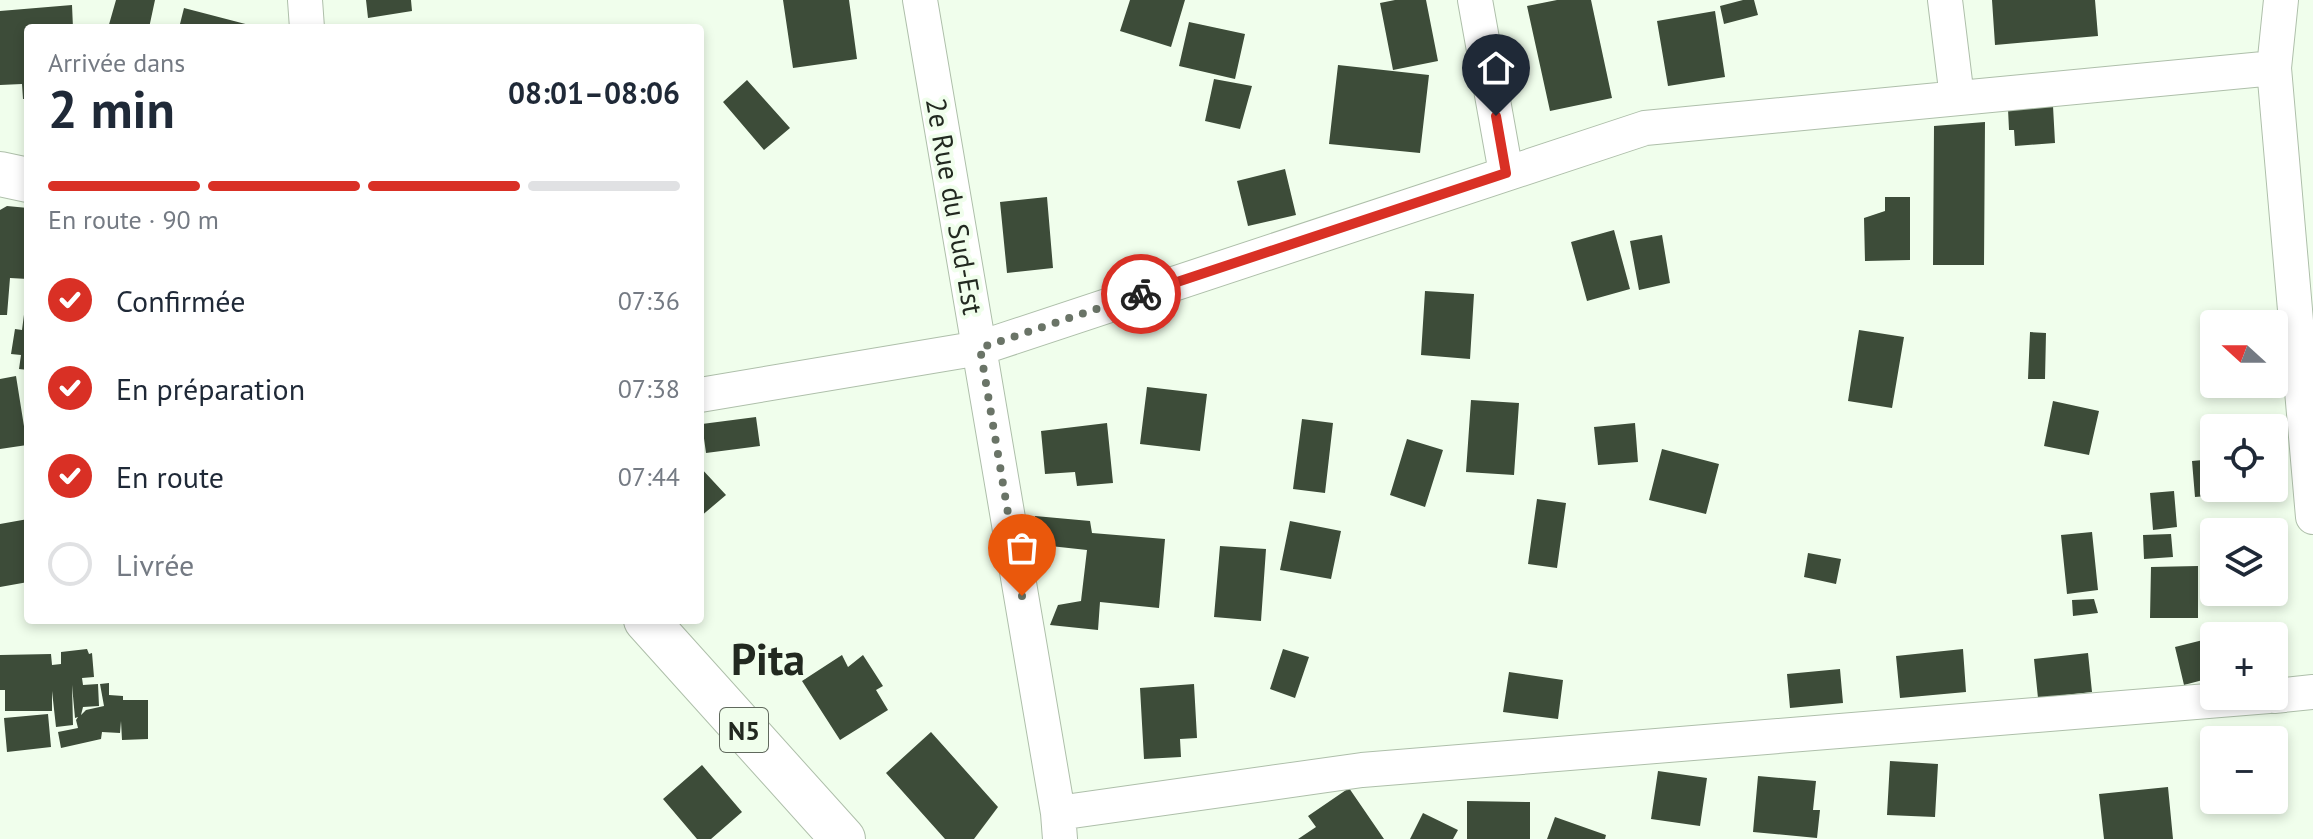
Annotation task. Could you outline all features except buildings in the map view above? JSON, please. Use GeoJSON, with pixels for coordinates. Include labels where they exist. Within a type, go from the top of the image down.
{"type":"FeatureCollection","features":[{"type":"Feature","properties":{"kind":"highway"},"geometry":{"type":"LineString","coordinates":[[0,174],[24,179]]}},
{"type":"Feature","properties":{"kind":"highway","name":"N5"},"geometry":{"type":"LineString","coordinates":[[650,624],[843,839]]}},
{"type":"Feature","properties":{"kind":"street"},"geometry":{"type":"LineString","coordinates":[[305,0],[307,24]]}},
{"type":"Feature","properties":{"kind":"street","name":"2e Rue du Sud-Est"},"geometry":{"type":"LineString","coordinates":[[920,0],[1059,826]]}},
{"type":"Feature","properties":{"kind":"street"},"geometry":{"type":"LineString","coordinates":[[1475,0],[1506,173]]}},
{"type":"Feature","properties":{"kind":"street"},"geometry":{"type":"LineString","coordinates":[[1945,0],[1957,98]]}},
{"type":"Feature","properties":{"kind":"street"},"geometry":{"type":"LineString","coordinates":[[2281,0],[2274,68],[2313,517]]}},
{"type":"Feature","properties":{"kind":"street"},"geometry":{"type":"LineString","coordinates":[[704,394],[980,348],[1645,128],[2274,68]]}},
{"type":"Feature","properties":{"kind":"street"},"geometry":{"type":"LineString","coordinates":[[2288,694],[2313,692]]}},
{"type":"Feature","properties":{"kind":"street"},"geometry":{"type":"LineString","coordinates":[[1059,826],[1362,770],[2200,702]]}},
{"type":"Feature","properties":{"kind":"way so far"},"geometry":{"type":"LineString","coordinates":[[1022,596],[980,348],[1141,294]]}},
{"type":"Feature","properties":{"kind":"district","name":"Pita"},"geometry":{"type":"Point","coordinates":[768,658]}},
{"type":"Feature","properties":{"kind":"route"},"geometry":{"type":"LineString","coordinates":[[1141,294],[1506,173],[1496,116]]}}]}
